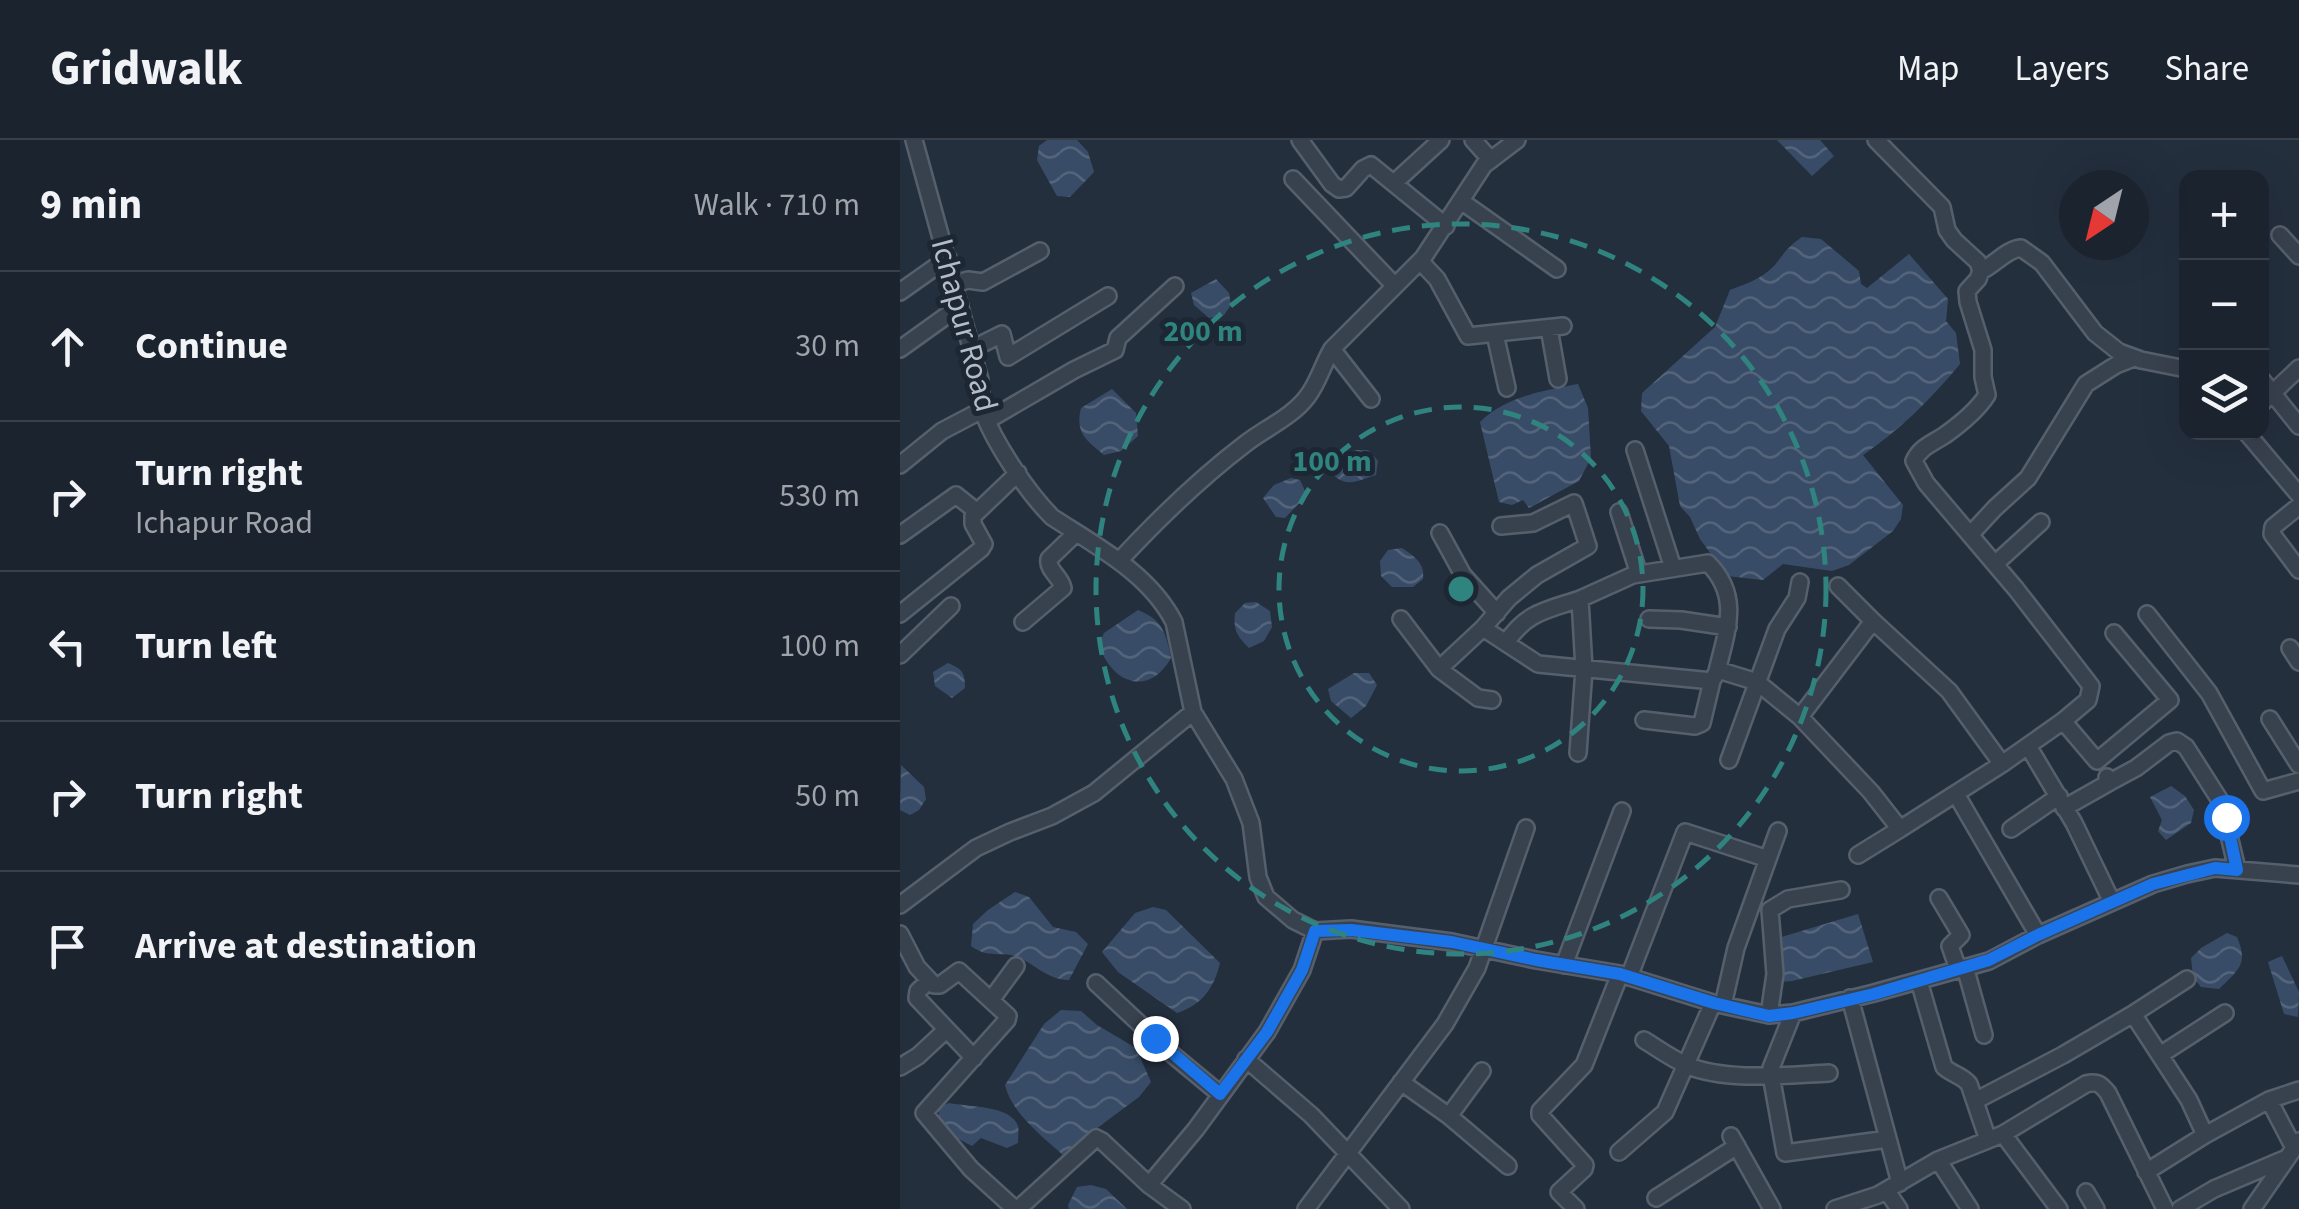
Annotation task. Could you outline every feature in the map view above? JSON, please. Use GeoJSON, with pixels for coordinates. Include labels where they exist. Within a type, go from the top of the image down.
{"type":"FeatureCollection","features":[{"type":"Feature","properties":{"kind":"street","name":"Ichapur Road"},"geometry":{"type":"LineString","coordinates":[[914,140],[972,349],[985,415],[1044,509],[1119,561],[1154,591],[1174,622],[1193,712],[1234,779],[1252,823],[1258,877],[1266,897],[1292,920],[1315,931]]}},
{"type":"Feature","properties":{"kind":"street"},"geometry":{"type":"LineString","coordinates":[[1300,140],[1339,189],[1346,188],[1371,164],[1446,226]]}},
{"type":"Feature","properties":{"kind":"street"},"geometry":{"type":"LineString","coordinates":[[1394,182],[1440,140]]}},
{"type":"Feature","properties":{"kind":"street"},"geometry":{"type":"LineString","coordinates":[[1473,140],[1491,160]]}},
{"type":"Feature","properties":{"kind":"street"},"geometry":{"type":"LineString","coordinates":[[1119,561],[1175,502],[1244,444],[1304,402],[1332,349],[1420,261],[1484,165],[1517,140]]}},
{"type":"Feature","properties":{"kind":"street"},"geometry":{"type":"LineString","coordinates":[[1876,140],[1942,206],[1948,230],[1978,262],[1981,272]]}},
{"type":"Feature","properties":{"kind":"street"},"geometry":{"type":"LineString","coordinates":[[1293,179],[1395,286]]}},
{"type":"Feature","properties":{"kind":"street"},"geometry":{"type":"LineString","coordinates":[[1461,202],[1557,269]]}},
{"type":"Feature","properties":{"kind":"street"},"geometry":{"type":"LineString","coordinates":[[2280,234],[2299,256]]}},
{"type":"Feature","properties":{"kind":"street"},"geometry":{"type":"LineString","coordinates":[[1858,855],[2063,721],[2088,700],[2091,686],[1926,483],[1914,461],[1918,451],[1949,433],[1986,394],[1983,350],[1967,290],[1981,272],[2014,248],[2021,248],[2042,263],[2095,334],[2134,358],[2179,368]]}},
{"type":"Feature","properties":{"kind":"street"},"geometry":{"type":"LineString","coordinates":[[954,284],[968,280],[983,282],[1040,250]]}},
{"type":"Feature","properties":{"kind":"street"},"geometry":{"type":"LineString","coordinates":[[900,292],[948,258]]}},
{"type":"Feature","properties":{"kind":"street"},"geometry":{"type":"LineString","coordinates":[[1420,261],[1437,279],[1465,334],[1556,327],[1558,379]]}},
{"type":"Feature","properties":{"kind":"street"},"geometry":{"type":"LineString","coordinates":[[900,465],[942,431],[985,415],[1115,350],[1118,338],[1175,286]]}},
{"type":"Feature","properties":{"kind":"street"},"geometry":{"type":"LineString","coordinates":[[972,349],[1002,334],[1008,357],[1108,296]]}},
{"type":"Feature","properties":{"kind":"street"},"geometry":{"type":"LineString","coordinates":[[900,349],[960,306]]}},
{"type":"Feature","properties":{"kind":"street"},"geometry":{"type":"LineString","coordinates":[[1495,334],[1508,388]]}},
{"type":"Feature","properties":{"kind":"street"},"geometry":{"type":"LineString","coordinates":[[1332,349],[1371,399]]}},
{"type":"Feature","properties":{"kind":"street"},"geometry":{"type":"LineString","coordinates":[[1970,536],[2028,478],[2086,384],[2134,358]]}},
{"type":"Feature","properties":{"kind":"street"},"geometry":{"type":"LineString","coordinates":[[2269,389],[2299,368]]}},
{"type":"Feature","properties":{"kind":"street"},"geometry":{"type":"LineString","coordinates":[[2269,396],[2299,426]]}},
{"type":"Feature","properties":{"kind":"street"},"geometry":{"type":"LineString","coordinates":[[2253,440],[2299,495]]}},
{"type":"Feature","properties":{"kind":"street"},"geometry":{"type":"LineString","coordinates":[[1635,450],[1673,568]]}},
{"type":"Feature","properties":{"kind":"street"},"geometry":{"type":"LineString","coordinates":[[900,614],[981,549],[984,544],[972,520],[976,511],[1018,473]]}},
{"type":"Feature","properties":{"kind":"street"},"geometry":{"type":"LineString","coordinates":[[900,535],[956,495],[976,511]]}},
{"type":"Feature","properties":{"kind":"street"},"geometry":{"type":"LineString","coordinates":[[1439,669],[1509,598],[1537,575],[1588,546],[1574,503],[1533,524],[1501,526]]}},
{"type":"Feature","properties":{"kind":"street"},"geometry":{"type":"LineString","coordinates":[[2299,506],[2273,527],[2272,534],[2299,570]]}},
{"type":"Feature","properties":{"kind":"street"},"geometry":{"type":"LineString","coordinates":[[1619,512],[1639,574]]}},
{"type":"Feature","properties":{"kind":"street"},"geometry":{"type":"LineString","coordinates":[[1995,564],[2041,522]]}},
{"type":"Feature","properties":{"kind":"street"},"geometry":{"type":"LineString","coordinates":[[1022,622],[1063,588],[1048,564],[1049,558],[1076,533]]}},
{"type":"Feature","properties":{"kind":"street"},"geometry":{"type":"LineString","coordinates":[[1440,533],[1463,575],[1497,613]]}},
{"type":"Feature","properties":{"kind":"street"},"geometry":{"type":"LineString","coordinates":[[1506,643],[1525,620],[1580,600],[1617,581],[1708,563],[1722,577],[1730,604],[1728,627],[1702,723],[1695,726],[1644,720]]}},
{"type":"Feature","properties":{"kind":"street"},"geometry":{"type":"LineString","coordinates":[[1729,760],[1778,629],[1796,598],[1800,582]]}},
{"type":"Feature","properties":{"kind":"street"},"geometry":{"type":"LineString","coordinates":[[1838,586],[1949,692],[2002,764]]}},
{"type":"Feature","properties":{"kind":"street"},"geometry":{"type":"LineString","coordinates":[[1578,753],[1584,669],[1580,600]]}},
{"type":"Feature","properties":{"kind":"street"},"geometry":{"type":"LineString","coordinates":[[904,644],[951,606]]}},
{"type":"Feature","properties":{"kind":"street"},"geometry":{"type":"LineString","coordinates":[[2146,614],[2209,693],[2262,791],[2299,781]]}},
{"type":"Feature","properties":{"kind":"street"},"geometry":{"type":"LineString","coordinates":[[1401,619],[1439,669],[1478,698],[1492,700]]}},
{"type":"Feature","properties":{"kind":"street"},"geometry":{"type":"LineString","coordinates":[[1650,620],[1728,627]]}},
{"type":"Feature","properties":{"kind":"street"},"geometry":{"type":"LineString","coordinates":[[1800,717],[1873,621]]}},
{"type":"Feature","properties":{"kind":"street"},"geometry":{"type":"LineString","coordinates":[[1483,628],[1538,664],[1757,682],[1800,717],[1871,792],[1900,829]]}},
{"type":"Feature","properties":{"kind":"street"},"geometry":{"type":"LineString","coordinates":[[2097,761],[2170,700],[2114,634]]}},
{"type":"Feature","properties":{"kind":"street"},"geometry":{"type":"LineString","coordinates":[[900,905],[976,848],[1052,816],[1094,793],[1193,712]]}},
{"type":"Feature","properties":{"kind":"street"},"geometry":{"type":"LineString","coordinates":[[2270,719],[2299,765]]}},
{"type":"Feature","properties":{"kind":"street"},"geometry":{"type":"LineString","coordinates":[[2063,721],[2110,782]]}},
{"type":"Feature","properties":{"kind":"street"},"geometry":{"type":"LineString","coordinates":[[2011,829],[2110,782],[2177,741],[2186,747],[2221,802],[2237,870]]}},
{"type":"Feature","properties":{"kind":"street"},"geometry":{"type":"LineString","coordinates":[[2028,746],[2074,823],[2112,902]]}},
{"type":"Feature","properties":{"kind":"street"},"geometry":{"type":"LineString","coordinates":[[1956,794],[2038,935]]}},
{"type":"Feature","properties":{"kind":"street"},"geometry":{"type":"LineString","coordinates":[[1564,964],[1622,811]]}},
{"type":"Feature","properties":{"kind":"street"},"geometry":{"type":"LineString","coordinates":[[1306,1209],[1446,1024],[1478,968],[1526,828]]}},
{"type":"Feature","properties":{"kind":"street"},"geometry":{"type":"LineString","coordinates":[[1619,1152],[1665,1112],[1718,1004],[1778,831]]}},
{"type":"Feature","properties":{"kind":"street"},"geometry":{"type":"LineString","coordinates":[[1576,1209],[1559,1192],[1585,1165],[1540,1111],[1584,1065],[1685,832],[1768,860]]}},
{"type":"Feature","properties":{"kind":"street"},"geometry":{"type":"LineString","coordinates":[[1149,1185],[1180,1150],[1267,1032],[1302,970],[1315,931],[1351,930],[1452,942],[1624,975],[1769,1016],[1793,1013],[1989,960],[2153,884],[2187,874],[2215,868],[2299,875]]}},
{"type":"Feature","properties":{"kind":"street"},"geometry":{"type":"LineString","coordinates":[[1769,1016],[1775,974],[1770,910],[1788,898],[1841,890]]}},
{"type":"Feature","properties":{"kind":"street"},"geometry":{"type":"LineString","coordinates":[[1939,898],[1961,935],[1950,946],[1962,968],[1984,1036]]}},
{"type":"Feature","properties":{"kind":"street"},"geometry":{"type":"LineString","coordinates":[[900,934],[917,967],[934,985],[940,985],[958,971],[1008,1018],[924,1113],[970,1169],[1016,1209],[1096,1138],[1182,1209]]}},
{"type":"Feature","properties":{"kind":"street"},"geometry":{"type":"LineString","coordinates":[[991,1000],[1016,966]]}},
{"type":"Feature","properties":{"kind":"street"},"geometry":{"type":"LineString","coordinates":[[1975,1101],[2133,1014],[2186,978]]}},
{"type":"Feature","properties":{"kind":"street"},"geometry":{"type":"LineString","coordinates":[[1919,980],[1944,1067],[1969,1084],[1996,1137],[2059,1209]]}},
{"type":"Feature","properties":{"kind":"street"},"geometry":{"type":"LineString","coordinates":[[929,981],[917,998],[974,1058]]}},
{"type":"Feature","properties":{"kind":"street"},"geometry":{"type":"LineString","coordinates":[[1096,983],[1220,1094]]}},
{"type":"Feature","properties":{"kind":"street"},"geometry":{"type":"LineString","coordinates":[[1850,998],[1888,1139],[1899,1209]]}},
{"type":"Feature","properties":{"kind":"street"},"geometry":{"type":"LineString","coordinates":[[1793,1013],[1771,1076],[1785,1153],[1888,1139]]}},
{"type":"Feature","properties":{"kind":"street"},"geometry":{"type":"LineString","coordinates":[[2160,1055],[2225,1013]]}},
{"type":"Feature","properties":{"kind":"street"},"geometry":{"type":"LineString","coordinates":[[2133,1014],[2189,1100],[2204,1135]]}},
{"type":"Feature","properties":{"kind":"street"},"geometry":{"type":"LineString","coordinates":[[900,1068],[946,1030]]}},
{"type":"Feature","properties":{"kind":"street"},"geometry":{"type":"LineString","coordinates":[[1644,1040],[1686,1065],[1718,1073],[1830,1073]]}},
{"type":"Feature","properties":{"kind":"street"},"geometry":{"type":"LineString","coordinates":[[1246,1060],[1312,1115],[1400,1209]]}},
{"type":"Feature","properties":{"kind":"street"},"geometry":{"type":"LineString","coordinates":[[1449,1116],[1482,1071]]}},
{"type":"Feature","properties":{"kind":"street"},"geometry":{"type":"LineString","coordinates":[[1401,1082],[1508,1166]]}},
{"type":"Feature","properties":{"kind":"street"},"geometry":{"type":"LineString","coordinates":[[1834,1209],[1894,1187],[1938,1160],[1996,1137],[2095,1082],[2108,1093],[2165,1209]]}},
{"type":"Feature","properties":{"kind":"street"},"geometry":{"type":"LineString","coordinates":[[2146,1172],[2269,1100],[2299,1090]]}},
{"type":"Feature","properties":{"kind":"street"},"geometry":{"type":"LineString","coordinates":[[2269,1100],[2293,1149]]}},
{"type":"Feature","properties":{"kind":"street"},"geometry":{"type":"LineString","coordinates":[[1656,1198],[1734,1141],[1772,1209]]}},
{"type":"Feature","properties":{"kind":"street"},"geometry":{"type":"LineString","coordinates":[[2180,1209],[2293,1149]]}},
{"type":"Feature","properties":{"kind":"street"},"geometry":{"type":"LineString","coordinates":[[2252,1209],[2293,1149]]}},
{"type":"Feature","properties":{"kind":"street"},"geometry":{"type":"LineString","coordinates":[[1938,1160],[1970,1209]]}},
{"type":"Feature","properties":{"kind":"street"},"geometry":{"type":"LineString","coordinates":[[2086,1192],[2096,1209]]}},
{"type":"Feature","properties":{"kind":"water"},"geometry":{"type":"Polygon","coordinates":[[[1047,140],[1077,140],[1088,152],[1094,172],[1070,197],[1057,196],[1037,160],[1039,146],[1047,140]]]}},
{"type":"Feature","properties":{"kind":"water"},"geometry":{"type":"Polygon","coordinates":[[[1777,140],[1820,140],[1834,156],[1812,176],[1777,140]]]}},
{"type":"Feature","properties":{"kind":"water"},"geometry":{"type":"Polygon","coordinates":[[[1802,237],[1821,239],[1859,271],[1861,284],[1867,288],[1909,254],[1948,299],[1946,321],[1956,333],[1960,364],[1915,413],[1863,455],[1903,505],[1901,519],[1893,531],[1849,565],[1832,571],[1783,564],[1763,580],[1727,576],[1680,506],[1669,446],[1641,411],[1642,393],[1715,327],[1730,290],[1764,274],[1802,237]]]}},
{"type":"Feature","properties":{"kind":"water"},"geometry":{"type":"Polygon","coordinates":[[[1216,279],[1229,293],[1231,305],[1224,315],[1209,318],[1194,305],[1191,293],[1216,279]]]}},
{"type":"Feature","properties":{"kind":"water"},"geometry":{"type":"Polygon","coordinates":[[[1578,384],[1588,408],[1591,458],[1579,481],[1529,508],[1523,500],[1512,505],[1499,502],[1480,422],[1513,400],[1578,384]]]}},
{"type":"Feature","properties":{"kind":"water"},"geometry":{"type":"Polygon","coordinates":[[[1112,389],[1136,413],[1138,436],[1121,451],[1104,455],[1083,435],[1081,408],[1112,389]]]}},
{"type":"Feature","properties":{"kind":"water"},"geometry":{"type":"Polygon","coordinates":[[[1368,450],[1378,461],[1376,475],[1344,482],[1328,469],[1337,456],[1368,450]]]}},
{"type":"Feature","properties":{"kind":"water"},"geometry":{"type":"Polygon","coordinates":[[[1291,478],[1300,480],[1307,495],[1285,518],[1276,517],[1263,498],[1274,485],[1291,478]]]}},
{"type":"Feature","properties":{"kind":"water"},"geometry":{"type":"Polygon","coordinates":[[[1402,548],[1421,565],[1423,579],[1413,587],[1392,587],[1381,576],[1380,561],[1388,550],[1402,548]]]}},
{"type":"Feature","properties":{"kind":"water"},"geometry":{"type":"Polygon","coordinates":[[[1256,602],[1270,611],[1272,627],[1264,641],[1249,648],[1237,632],[1235,613],[1245,603],[1256,602]]]}},
{"type":"Feature","properties":{"kind":"water"},"geometry":{"type":"Polygon","coordinates":[[[1138,610],[1162,628],[1171,658],[1152,678],[1132,681],[1113,669],[1099,645],[1104,633],[1138,610]]]}},
{"type":"Feature","properties":{"kind":"water"},"geometry":{"type":"Polygon","coordinates":[[[948,663],[962,672],[965,683],[965,688],[952,698],[935,686],[933,672],[948,663]]]}},
{"type":"Feature","properties":{"kind":"water"},"geometry":{"type":"Polygon","coordinates":[[[1354,673],[1369,673],[1377,685],[1366,706],[1351,718],[1331,701],[1328,689],[1354,673]]]}},
{"type":"Feature","properties":{"kind":"water"},"geometry":{"type":"Polygon","coordinates":[[[901,765],[924,787],[926,799],[910,815],[900,810],[901,765]]]}},
{"type":"Feature","properties":{"kind":"water"},"geometry":{"type":"Polygon","coordinates":[[[2171,786],[2185,796],[2194,810],[2191,823],[2166,840],[2158,831],[2162,820],[2150,797],[2171,786]]]}},
{"type":"Feature","properties":{"kind":"water"},"geometry":{"type":"Polygon","coordinates":[[[1015,892],[1029,897],[1053,927],[1076,932],[1088,944],[1069,980],[1048,975],[1018,957],[984,953],[971,946],[973,924],[1015,892]]]}},
{"type":"Feature","properties":{"kind":"water"},"geometry":{"type":"Polygon","coordinates":[[[1153,907],[1166,910],[1220,963],[1206,994],[1177,1013],[1118,972],[1102,952],[1135,913],[1153,907]]]}},
{"type":"Feature","properties":{"kind":"water"},"geometry":{"type":"Polygon","coordinates":[[[1858,914],[1873,962],[1780,982],[1775,939],[1858,914]]]}},
{"type":"Feature","properties":{"kind":"water"},"geometry":{"type":"Polygon","coordinates":[[[2227,933],[2237,937],[2242,954],[2240,966],[2219,989],[2201,987],[2193,977],[2191,958],[2227,933]]]}},
{"type":"Feature","properties":{"kind":"water"},"geometry":{"type":"Polygon","coordinates":[[[2282,956],[2299,992],[2298,1017],[2284,1014],[2268,962],[2282,956]]]}},
{"type":"Feature","properties":{"kind":"water"},"geometry":{"type":"Polygon","coordinates":[[[1061,1010],[1081,1011],[1136,1048],[1151,1082],[1139,1097],[1081,1140],[1081,1149],[1067,1159],[1022,1116],[1005,1085],[1044,1024],[1061,1010]]]}},
{"type":"Feature","properties":{"kind":"water"},"geometry":{"type":"Polygon","coordinates":[[[949,1103],[1007,1114],[1018,1126],[1018,1143],[1007,1148],[981,1138],[972,1146],[951,1135],[939,1122],[939,1107],[949,1103]]]}},
{"type":"Feature","properties":{"kind":"water"},"geometry":{"type":"Polygon","coordinates":[[[1077,1187],[1106,1189],[1127,1209],[1069,1209],[1077,1187]]]}},
{"type":"Feature","properties":{"kind":"route"},"geometry":{"type":"LineString","coordinates":[[1155,1038],[1220,1094],[1267,1032],[1302,970],[1315,931],[1351,930],[1452,942],[1620,974],[1676,993],[1769,1016],[1793,1013],[1989,960],[2153,884],[2215,868],[2237,870],[2226,817]]}}]}
